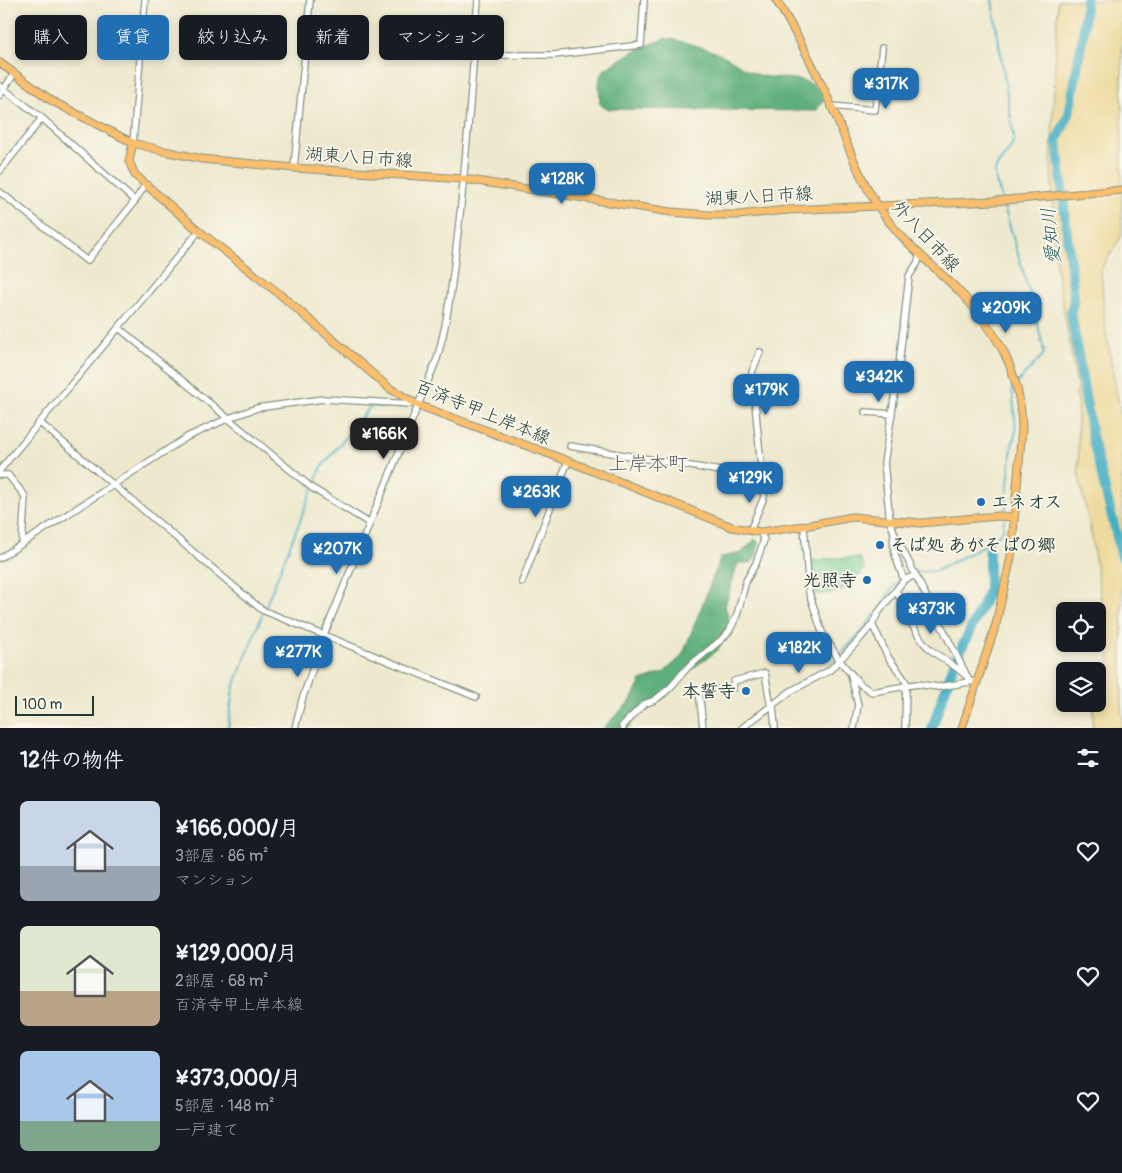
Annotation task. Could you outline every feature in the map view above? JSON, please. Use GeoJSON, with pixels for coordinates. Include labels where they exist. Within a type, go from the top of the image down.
{"type":"FeatureCollection","features":[{"type":"Feature","properties":{"kind":"main road","name":"外八日市線"},"geometry":{"type":"LineString","coordinates":[[776,0],[801,40],[859,172],[877,205],[890,224],[919,255],[959,291],[989,327],[1014,373],[1022,411],[1022,428],[1010,517],[1011,557],[996,624],[962,728]]}},
{"type":"Feature","properties":{"kind":"main road"},"geometry":{"type":"LineString","coordinates":[[0,63],[52,101],[133,143]]}},
{"type":"Feature","properties":{"kind":"main road","name":"湖東八日市線"},"geometry":{"type":"LineString","coordinates":[[133,143],[164,152],[202,158],[294,168],[464,178],[671,212],[709,215],[738,215],[787,210],[995,200],[1122,190]]}},
{"type":"Feature","properties":{"kind":"main road","name":"百済寺甲上岸本線"},"geometry":{"type":"LineString","coordinates":[[133,143],[129,161],[135,176],[199,232],[282,296],[389,388],[418,405],[732,527],[750,532],[804,526],[852,517],[890,522],[920,523],[998,516],[1010,517]]}},
{"type":"Feature","properties":{"kind":"street"},"geometry":{"type":"LineString","coordinates":[[133,143],[145,0]]}},
{"type":"Feature","properties":{"kind":"street"},"geometry":{"type":"LineString","coordinates":[[294,168],[310,0]]}},
{"type":"Feature","properties":{"kind":"street"},"geometry":{"type":"LineString","coordinates":[[477,15],[478,0]]}},
{"type":"Feature","properties":{"kind":"street"},"geometry":{"type":"LineString","coordinates":[[504,54],[554,55],[641,45],[644,0]]}},
{"type":"Feature","properties":{"kind":"street"},"geometry":{"type":"LineString","coordinates":[[831,106],[875,110],[882,48]]}},
{"type":"Feature","properties":{"kind":"street"},"geometry":{"type":"LineString","coordinates":[[295,728],[302,700],[324,635],[437,359],[445,331],[450,303],[464,178],[474,60]]}},
{"type":"Feature","properties":{"kind":"street"},"geometry":{"type":"LineString","coordinates":[[0,95],[2,88],[14,74]]}},
{"type":"Feature","properties":{"kind":"street"},"geometry":{"type":"LineString","coordinates":[[2,88],[42,118],[135,201]]}},
{"type":"Feature","properties":{"kind":"street"},"geometry":{"type":"LineString","coordinates":[[0,171],[42,118]]}},
{"type":"Feature","properties":{"kind":"street"},"geometry":{"type":"LineString","coordinates":[[0,192],[87,261],[135,201],[145,185]]}},
{"type":"Feature","properties":{"kind":"street"},"geometry":{"type":"LineString","coordinates":[[0,470],[199,232]]}},
{"type":"Feature","properties":{"kind":"street"},"geometry":{"type":"LineString","coordinates":[[919,255],[918,262],[909,276],[898,374],[884,462],[890,522],[968,678]]}},
{"type":"Feature","properties":{"kind":"street"},"geometry":{"type":"LineString","coordinates":[[119,328],[312,488],[369,523]]}},
{"type":"Feature","properties":{"kind":"street"},"geometry":{"type":"LineString","coordinates":[[750,532],[764,497],[752,372],[760,352]]}},
{"type":"Feature","properties":{"kind":"street"},"geometry":{"type":"LineString","coordinates":[[0,558],[188,437],[229,418],[257,408],[323,399],[405,402],[418,405]]}},
{"type":"Feature","properties":{"kind":"street"},"geometry":{"type":"LineString","coordinates":[[866,412],[892,414]]}},
{"type":"Feature","properties":{"kind":"street"},"geometry":{"type":"LineString","coordinates":[[39,422],[262,610],[476,697]]}},
{"type":"Feature","properties":{"kind":"street"},"geometry":{"type":"LineString","coordinates":[[570,446],[763,478]]}},
{"type":"Feature","properties":{"kind":"street"},"geometry":{"type":"LineString","coordinates":[[522,582],[568,462]]}},
{"type":"Feature","properties":{"kind":"street"},"geometry":{"type":"LineString","coordinates":[[0,476],[8,475],[25,496],[22,544]]}},
{"type":"Feature","properties":{"kind":"street"},"geometry":{"type":"LineString","coordinates":[[804,526],[809,593],[825,638],[839,660],[860,684],[872,692],[917,684],[938,687],[976,681]]}},
{"type":"Feature","properties":{"kind":"street"},"geometry":{"type":"LineString","coordinates":[[623,728],[622,726],[644,704],[655,700],[670,688],[686,668],[722,639],[730,630],[746,581],[756,563],[764,540],[760,532]]}},
{"type":"Feature","properties":{"kind":"street"},"geometry":{"type":"LineString","coordinates":[[894,533],[893,541],[904,580]]}},
{"type":"Feature","properties":{"kind":"street"},"geometry":{"type":"LineString","coordinates":[[742,728],[791,691],[805,682],[824,674],[872,625],[878,612],[904,580],[916,575]]}},
{"type":"Feature","properties":{"kind":"street"},"geometry":{"type":"LineString","coordinates":[[896,590],[922,641],[931,650],[958,668],[968,678],[976,681]]}},
{"type":"Feature","properties":{"kind":"street"},"geometry":{"type":"LineString","coordinates":[[872,625],[890,659],[902,673],[907,686],[905,728]]}},
{"type":"Feature","properties":{"kind":"street"},"geometry":{"type":"LineString","coordinates":[[703,728],[699,691],[733,688],[734,681],[765,673],[775,728]]}},
{"type":"Feature","properties":{"kind":"street"},"geometry":{"type":"LineString","coordinates":[[851,673],[858,705],[854,728]]}},
{"type":"Feature","properties":{"kind":"green space"},"geometry":{"type":"Polygon","coordinates":[[[666,38],[715,52],[754,73],[768,77],[802,80],[817,88],[824,95],[824,100],[816,111],[610,109],[603,107],[600,104],[599,86],[600,76],[605,69],[638,49],[666,38]]]}},
{"type":"Feature","properties":{"kind":"green space"},"geometry":{"type":"Polygon","coordinates":[[[755,539],[759,543],[755,559],[751,563],[738,563],[725,606],[730,622],[718,650],[684,675],[667,696],[643,711],[628,728],[603,728],[631,700],[641,681],[663,673],[682,656],[721,557],[741,553],[755,539]]]}},
{"type":"Feature","properties":{"kind":"green space"},"geometry":{"type":"Polygon","coordinates":[[[834,558],[860,558],[865,570],[854,582],[844,589],[814,595],[811,592],[809,561],[834,558]]]}},
{"type":"Feature","properties":{"kind":"sand"},"geometry":{"type":"Polygon","coordinates":[[[1058,0],[1122,0],[1122,235],[1101,269],[1105,325],[1122,424],[1122,728],[1093,728],[1093,712],[1106,712],[1106,672],[1110,659],[1106,632],[1106,602],[1101,602],[1090,526],[1079,477],[1077,387],[1056,265],[1051,163],[1058,0]]]}},
{"type":"Feature","properties":{"kind":"waterway"},"geometry":{"type":"LineString","coordinates":[[992,0],[1014,138],[1013,144],[998,164],[995,172],[996,182],[1002,199]]}},
{"type":"Feature","properties":{"kind":"waterway","name":"愛知川"},"geometry":{"type":"LineString","coordinates":[[1086,0],[1083,34],[1069,114],[1057,140],[1074,298],[1071,312],[1092,437],[1122,557]]}},
{"type":"Feature","properties":{"kind":"waterway"},"geometry":{"type":"LineString","coordinates":[[1003,203],[1044,350],[1043,355],[1017,383]]}},
{"type":"Feature","properties":{"kind":"waterway"},"geometry":{"type":"LineString","coordinates":[[1005,515],[1012,446],[1016,431],[1012,387],[1014,386]]}},
{"type":"Feature","properties":{"kind":"waterway"},"geometry":{"type":"LineString","coordinates":[[265,608],[321,468],[370,407],[405,407]]}},
{"type":"Feature","properties":{"kind":"waterway"},"geometry":{"type":"LineString","coordinates":[[904,577],[918,572],[936,571],[992,541],[1003,530],[1004,519]]}},
{"type":"Feature","properties":{"kind":"waterway"},"geometry":{"type":"LineString","coordinates":[[932,728],[954,664],[989,591],[989,551]]}},
{"type":"Feature","properties":{"kind":"waterway"},"geometry":{"type":"LineString","coordinates":[[880,606],[895,585],[901,580]]}},
{"type":"Feature","properties":{"kind":"waterway"},"geometry":{"type":"LineString","coordinates":[[228,728],[233,689],[263,613]]}},
{"type":"Feature","properties":{"kind":"waterway"},"geometry":{"type":"LineString","coordinates":[[839,656],[861,633],[875,614]]}},
{"type":"Feature","properties":{"kind":"waterway"},"geometry":{"type":"LineString","coordinates":[[823,671],[836,659]]}},
{"type":"Feature","properties":{"kind":"waterway"},"geometry":{"type":"LineString","coordinates":[[796,685],[807,679]]}},
{"type":"Feature","properties":{"kind":"place","name":"エネオス"},"geometry":{"type":"Point","coordinates":[981,502]}},
{"type":"Feature","properties":{"kind":"place","name":"そば処 あがそばの郷"},"geometry":{"type":"Point","coordinates":[880,545]}},
{"type":"Feature","properties":{"kind":"place","name":"光照寺"},"geometry":{"type":"Point","coordinates":[867,580]}},
{"type":"Feature","properties":{"kind":"place","name":"本誓寺"},"geometry":{"type":"Point","coordinates":[746,691]}},
{"type":"Feature","properties":{"kind":"district","name":"上岸本町"},"geometry":{"type":"Point","coordinates":[648,463]}}]}
